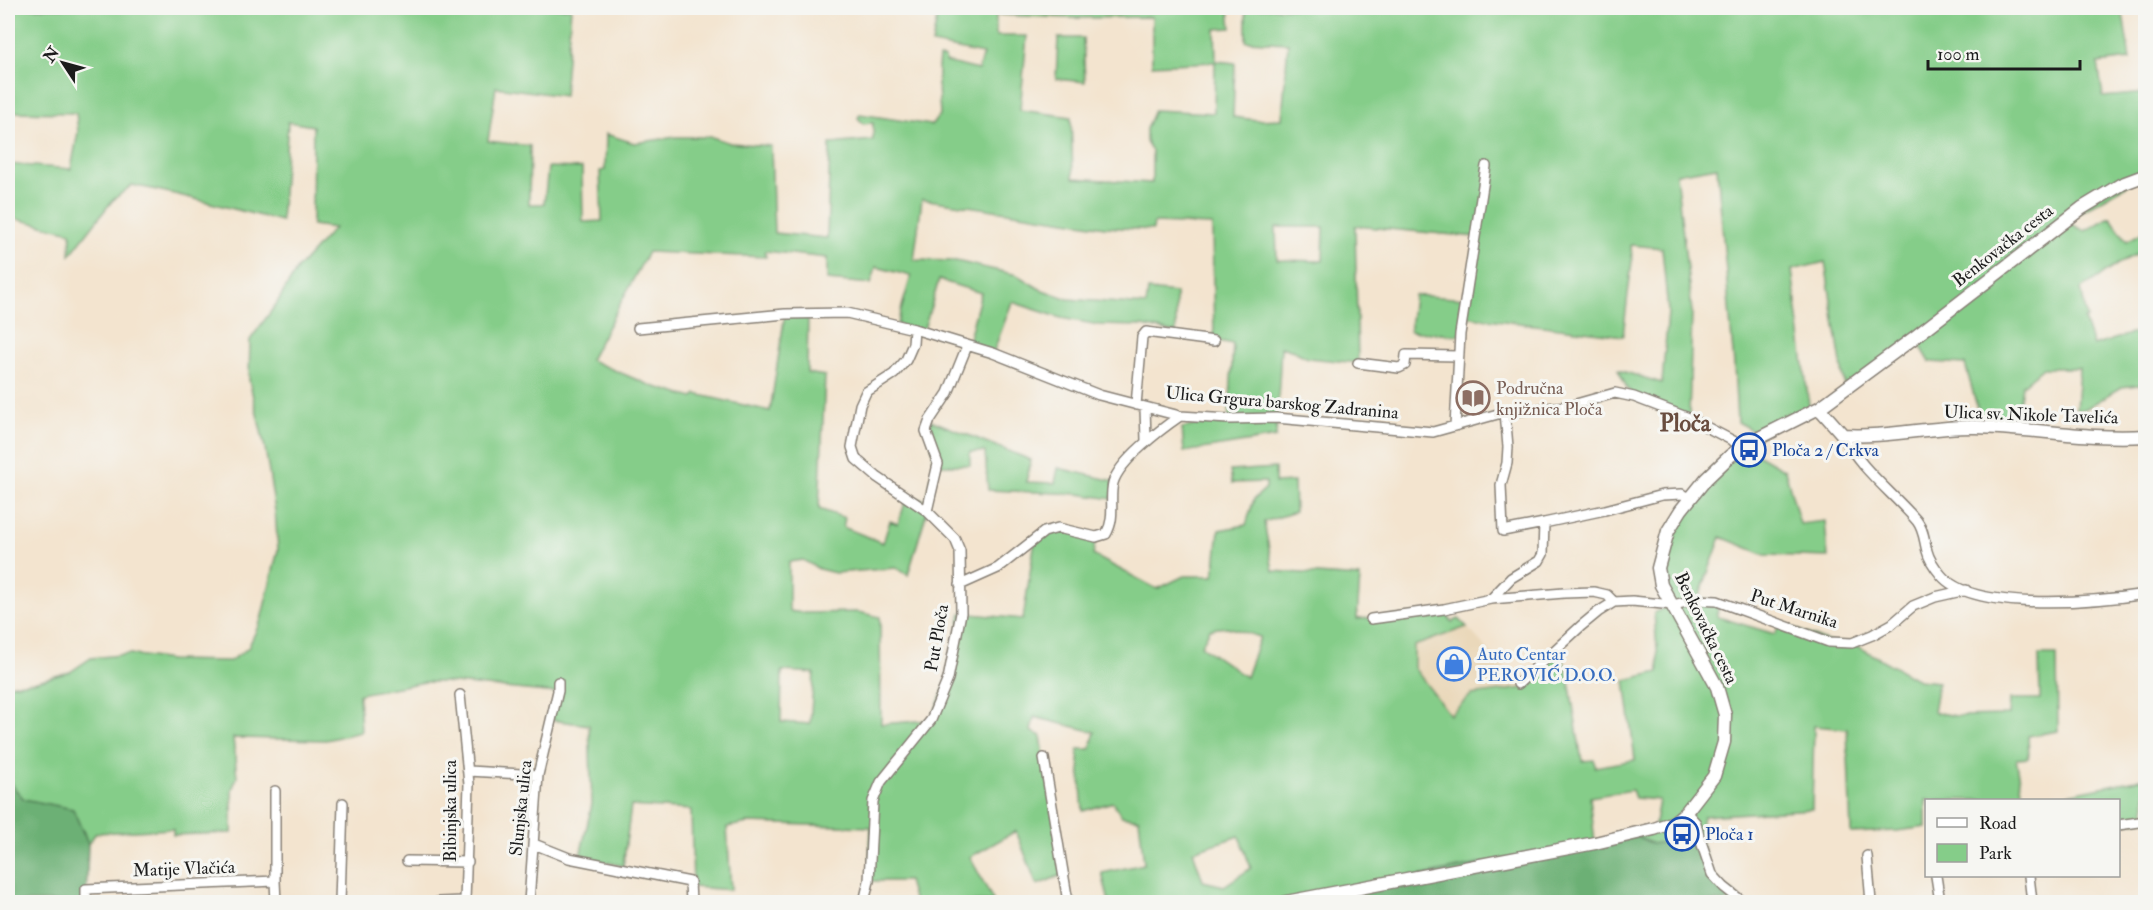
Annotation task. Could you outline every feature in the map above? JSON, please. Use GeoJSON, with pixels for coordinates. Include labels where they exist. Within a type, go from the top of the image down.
{"type":"FeatureCollection","features":[{"type":"Feature","properties":{"kind":"main road","name":"Benkovačka cesta"},"geometry":{"type":"LineString","coordinates":[[1286,903],[1490,865],[1641,832],[1674,822],[1686,812],[1714,776],[1724,742],[1725,715],[1718,687],[1672,605],[1662,585],[1658,568],[1668,531],[1690,498],[1706,479],[1743,446],[1819,408],[2082,208],[2122,184],[2145,175]]}},
{"type":"Feature","properties":{"kind":"main road"},"geometry":{"type":"LineString","coordinates":[[1819,408],[1843,435]]}},
{"type":"Feature","properties":{"kind":"main road","name":"Ulica sv. Nikole Tavelića"},"geometry":{"type":"LineString","coordinates":[[1843,435],[1871,436],[1941,428],[1977,427],[2080,435],[2145,436]]}},
{"type":"Feature","properties":{"kind":"street"},"geometry":{"type":"LineString","coordinates":[[1455,426],[1458,356],[1486,166]]}},
{"type":"Feature","properties":{"kind":"street","name":"Ulica Grgura barskog Zadranina"},"geometry":{"type":"LineString","coordinates":[[638,328],[784,314],[846,313],[914,329],[993,353],[1099,395],[1180,416],[1229,419],[1276,418],[1433,432],[1505,412],[1569,406],[1615,393],[1634,397],[1689,418],[1743,446]]}},
{"type":"Feature","properties":{"kind":"street","name":"Put Ploča"},"geometry":{"type":"LineString","coordinates":[[864,903],[869,881],[873,801],[882,782],[931,720],[948,679],[961,613],[960,551],[955,539],[927,511],[877,477],[856,459],[852,447],[860,405],[866,392],[894,374],[906,360],[912,344],[914,329]]}},
{"type":"Feature","properties":{"kind":"street"},"geometry":{"type":"LineString","coordinates":[[1146,440],[1141,406],[1142,337],[1146,332],[1214,341]]}},
{"type":"Feature","properties":{"kind":"street"},"geometry":{"type":"LineString","coordinates":[[927,511],[938,464],[926,431],[930,420],[948,393],[967,346]]}},
{"type":"Feature","properties":{"kind":"street"},"geometry":{"type":"LineString","coordinates":[[1358,363],[1399,368],[1405,365],[1406,355],[1458,356]]}},
{"type":"Feature","properties":{"kind":"street"},"geometry":{"type":"LineString","coordinates":[[1505,412],[1508,447],[1507,463],[1501,485],[1503,531],[1605,510],[1662,495],[1682,494],[1690,498]]}},
{"type":"Feature","properties":{"kind":"street"},"geometry":{"type":"LineString","coordinates":[[960,585],[998,568],[1044,532],[1058,528],[1096,537],[1106,534],[1112,514],[1114,481],[1146,440],[1180,416]]}},
{"type":"Feature","properties":{"kind":"street"},"geometry":{"type":"LineString","coordinates":[[1843,435],[1852,453],[1922,527],[1928,554],[1941,576],[1954,586],[2006,600],[2058,603],[2105,600],[2145,594]]}},
{"type":"Feature","properties":{"kind":"street"},"geometry":{"type":"LineString","coordinates":[[1491,599],[1511,578],[1539,561],[1543,554],[1544,523]]}},
{"type":"Feature","properties":{"kind":"street","name":"Put Marnika"},"geometry":{"type":"LineString","coordinates":[[1371,619],[1444,609],[1491,599],[1594,592],[1606,595],[1614,602],[1632,601],[1672,605],[1695,600],[1716,602],[1748,611],[1829,642],[1852,643],[1892,624],[1913,606],[1935,597],[1966,590]]}},
{"type":"Feature","properties":{"kind":"street"},"geometry":{"type":"LineString","coordinates":[[1518,684],[1574,632],[1614,602]]}},
{"type":"Feature","properties":{"kind":"street","name":"Slunjska ulica"},"geometry":{"type":"LineString","coordinates":[[529,903],[538,775],[558,691],[558,682]]}},
{"type":"Feature","properties":{"kind":"street","name":"Bibinjska ulica"},"geometry":{"type":"LineString","coordinates":[[438,903],[465,901],[469,771],[460,694]]}},
{"type":"Feature","properties":{"kind":"street"},"geometry":{"type":"LineString","coordinates":[[1044,758],[1068,903]]}},
{"type":"Feature","properties":{"kind":"street"},"geometry":{"type":"LineString","coordinates":[[469,771],[538,775]]}},
{"type":"Feature","properties":{"kind":"street"},"geometry":{"type":"LineString","coordinates":[[275,791],[276,903]]}},
{"type":"Feature","properties":{"kind":"street"},"geometry":{"type":"LineString","coordinates":[[340,903],[344,803]]}},
{"type":"Feature","properties":{"kind":"street"},"geometry":{"type":"LineString","coordinates":[[1686,812],[1696,823],[1712,874],[1743,903]]}},
{"type":"Feature","properties":{"kind":"street"},"geometry":{"type":"LineString","coordinates":[[2120,825],[2145,821]]}},
{"type":"Feature","properties":{"kind":"street"},"geometry":{"type":"LineString","coordinates":[[534,844],[569,858],[690,882],[691,903]]}},
{"type":"Feature","properties":{"kind":"street"},"geometry":{"type":"LineString","coordinates":[[1867,856],[1871,903]]}},
{"type":"Feature","properties":{"kind":"street"},"geometry":{"type":"LineString","coordinates":[[407,861],[468,862]]}},
{"type":"Feature","properties":{"kind":"street"},"geometry":{"type":"LineString","coordinates":[[1936,877],[1940,903]]}},
{"type":"Feature","properties":{"kind":"street"},"geometry":{"type":"LineString","coordinates":[[2029,877],[2032,903]]}},
{"type":"Feature","properties":{"kind":"street","name":"Matije Vlačića"},"geometry":{"type":"LineString","coordinates":[[86,903],[86,889],[275,881]]}},
{"type":"Feature","properties":{"kind":"shaded area"},"geometry":{"type":"Polygon","coordinates":[[[1467,627],[1523,688],[1471,695],[1450,715],[1414,668],[1414,646],[1467,627]]]}},
{"type":"Feature","properties":{"kind":"green space"},"geometry":{"type":"Polygon","coordinates":[[[8,8],[571,8],[564,96],[496,87],[488,141],[530,146],[529,204],[544,204],[548,167],[582,168],[583,222],[602,221],[600,171],[605,170],[606,134],[634,143],[676,137],[712,137],[730,143],[771,146],[774,233],[827,238],[830,144],[873,140],[873,123],[863,124],[858,118],[860,114],[931,125],[940,115],[939,57],[945,58],[946,62],[978,70],[983,54],[932,44],[939,8],[1229,8],[1231,28],[1215,29],[1216,61],[1235,63],[1233,117],[1257,120],[1282,119],[1288,43],[1246,41],[1246,8],[2122,8],[2130,59],[2098,63],[2103,97],[2145,93],[2145,175],[2065,221],[2085,231],[2110,217],[2127,241],[2145,231],[2145,250],[2121,262],[2081,289],[2087,318],[2084,319],[2093,346],[2145,329],[2145,384],[2122,387],[2085,409],[2076,410],[2079,368],[2043,368],[2022,386],[2016,425],[1980,417],[1965,364],[1930,362],[1915,337],[1845,389],[1825,262],[1792,270],[1810,413],[1755,432],[1737,422],[1717,167],[1676,174],[1692,312],[1689,418],[1634,397],[1618,370],[1662,383],[1668,312],[1662,248],[1631,245],[1632,261],[1623,336],[1464,316],[1460,334],[1455,335],[1410,331],[1414,295],[1467,299],[1476,237],[1355,226],[1358,363],[1308,358],[1281,347],[1276,437],[1184,452],[1182,428],[1229,418],[1233,344],[1214,340],[1212,225],[1154,223],[1153,230],[1105,227],[922,199],[914,260],[956,261],[1017,275],[1040,289],[1068,299],[1146,305],[1148,290],[1176,293],[1176,333],[1143,326],[1099,325],[1061,318],[1012,302],[993,353],[967,346],[981,293],[939,280],[923,332],[897,324],[911,276],[876,267],[871,284],[827,280],[827,258],[765,251],[766,257],[648,252],[590,360],[652,386],[693,398],[696,394],[770,411],[785,314],[808,313],[807,373],[825,376],[819,509],[845,518],[843,527],[883,543],[890,521],[898,524],[907,497],[926,500],[934,465],[930,420],[1031,460],[1026,482],[1055,483],[1058,468],[1114,481],[1112,499],[1078,494],[988,490],[985,452],[970,452],[970,465],[938,465],[908,575],[896,568],[835,573],[819,569],[803,560],[789,562],[789,611],[858,612],[880,617],[881,724],[931,720],[948,679],[961,613],[1023,619],[1035,540],[1058,528],[1096,537],[1093,555],[1157,589],[1184,576],[1214,576],[1219,530],[1246,525],[1254,499],[1266,488],[1266,482],[1232,483],[1230,471],[1275,468],[1275,483],[1294,482],[1295,512],[1264,522],[1273,571],[1360,577],[1357,619],[1446,613],[1452,622],[1459,619],[1467,627],[1414,646],[1414,668],[1450,715],[1471,695],[1523,688],[1561,653],[1568,674],[1582,761],[1594,760],[1595,767],[1635,760],[1625,680],[1659,672],[1654,613],[1672,604],[1661,585],[1668,531],[1743,446],[1785,470],[1800,524],[1825,521],[1828,557],[1765,555],[1721,537],[1698,600],[1717,601],[1718,617],[1775,634],[1780,623],[1829,642],[1852,643],[1918,680],[1938,682],[1933,712],[1956,716],[2009,715],[2010,699],[2040,699],[2039,655],[2057,655],[2058,731],[2028,736],[2029,758],[2016,759],[2024,799],[1925,799],[1925,827],[1851,833],[1847,729],[1814,726],[1812,809],[1703,816],[1699,836],[1652,844],[1633,834],[1654,829],[1659,800],[1635,798],[1632,790],[1590,797],[1595,843],[1286,902],[1109,902],[1102,873],[1144,864],[1139,819],[1121,816],[1113,802],[1083,811],[1078,749],[1090,749],[1095,732],[1034,717],[1031,731],[1041,736],[1062,875],[1037,885],[1016,831],[970,857],[994,902],[914,902],[908,881],[869,881],[871,827],[748,823],[727,827],[731,890],[693,887],[691,810],[631,806],[623,866],[580,856],[592,804],[589,725],[551,720],[557,693],[425,682],[359,694],[361,732],[326,740],[233,738],[237,777],[232,790],[232,833],[173,835],[173,829],[96,833],[88,844],[83,830],[24,799],[8,777],[8,685],[33,682],[70,672],[91,658],[130,654],[170,660],[230,661],[248,648],[261,620],[278,550],[275,511],[265,448],[249,380],[250,340],[277,303],[297,269],[334,228],[312,225],[313,126],[288,122],[281,221],[132,185],[112,201],[70,255],[71,232],[8,217],[8,164],[71,169],[78,132],[76,113],[8,112],[8,8]],[[996,15],[996,36],[1027,36],[1020,110],[1071,117],[1073,178],[1152,183],[1152,151],[1146,141],[1146,129],[1154,110],[1214,113],[1215,62],[1152,65],[1152,17],[1069,18],[996,15]],[[1276,227],[1277,260],[1323,261],[1324,227],[1276,227]],[[1227,627],[1210,629],[1201,646],[1246,677],[1260,637],[1227,627]],[[782,671],[781,722],[810,724],[814,673],[782,671]],[[1239,836],[1193,851],[1203,881],[1224,886],[1251,868],[1239,836]]]}},
{"type":"Feature","properties":{"kind":"green space"},"geometry":{"type":"Polygon","coordinates":[[[1058,38],[1083,38],[1085,82],[1056,79],[1058,38]]]}},
{"type":"Feature","properties":{"kind":"green space"},"geometry":{"type":"Polygon","coordinates":[[[8,777],[24,799],[73,809],[88,844],[86,902],[8,902],[8,777]]]}},
{"type":"Feature","properties":{"kind":"green space"},"geometry":{"type":"Polygon","coordinates":[[[2145,778],[2145,820],[2120,824],[2120,799],[2054,799],[2053,797],[2145,778]]]}},
{"type":"Feature","properties":{"kind":"green space"},"geometry":{"type":"Polygon","coordinates":[[[1633,834],[1652,844],[1699,836],[1712,874],[1743,902],[1286,902],[1633,834]]]}},
{"type":"Feature","properties":{"kind":"place","name":"Područna knjižnica Ploča"},"geometry":{"type":"Point","coordinates":[1473,398]}},
{"type":"Feature","properties":{"kind":"place","name":"Ploča 2 / Crkva"},"geometry":{"type":"Point","coordinates":[1749,450]}},
{"type":"Feature","properties":{"kind":"place","name":"Auto Centar PEROVIĆ D.O.O."},"geometry":{"type":"Point","coordinates":[1454,664]}},
{"type":"Feature","properties":{"kind":"place","name":"Ploča 1"},"geometry":{"type":"Point","coordinates":[1682,834]}},
{"type":"Feature","properties":{"kind":"district","name":"Ploča"},"geometry":{"type":"Point","coordinates":[1685,423]}}]}
